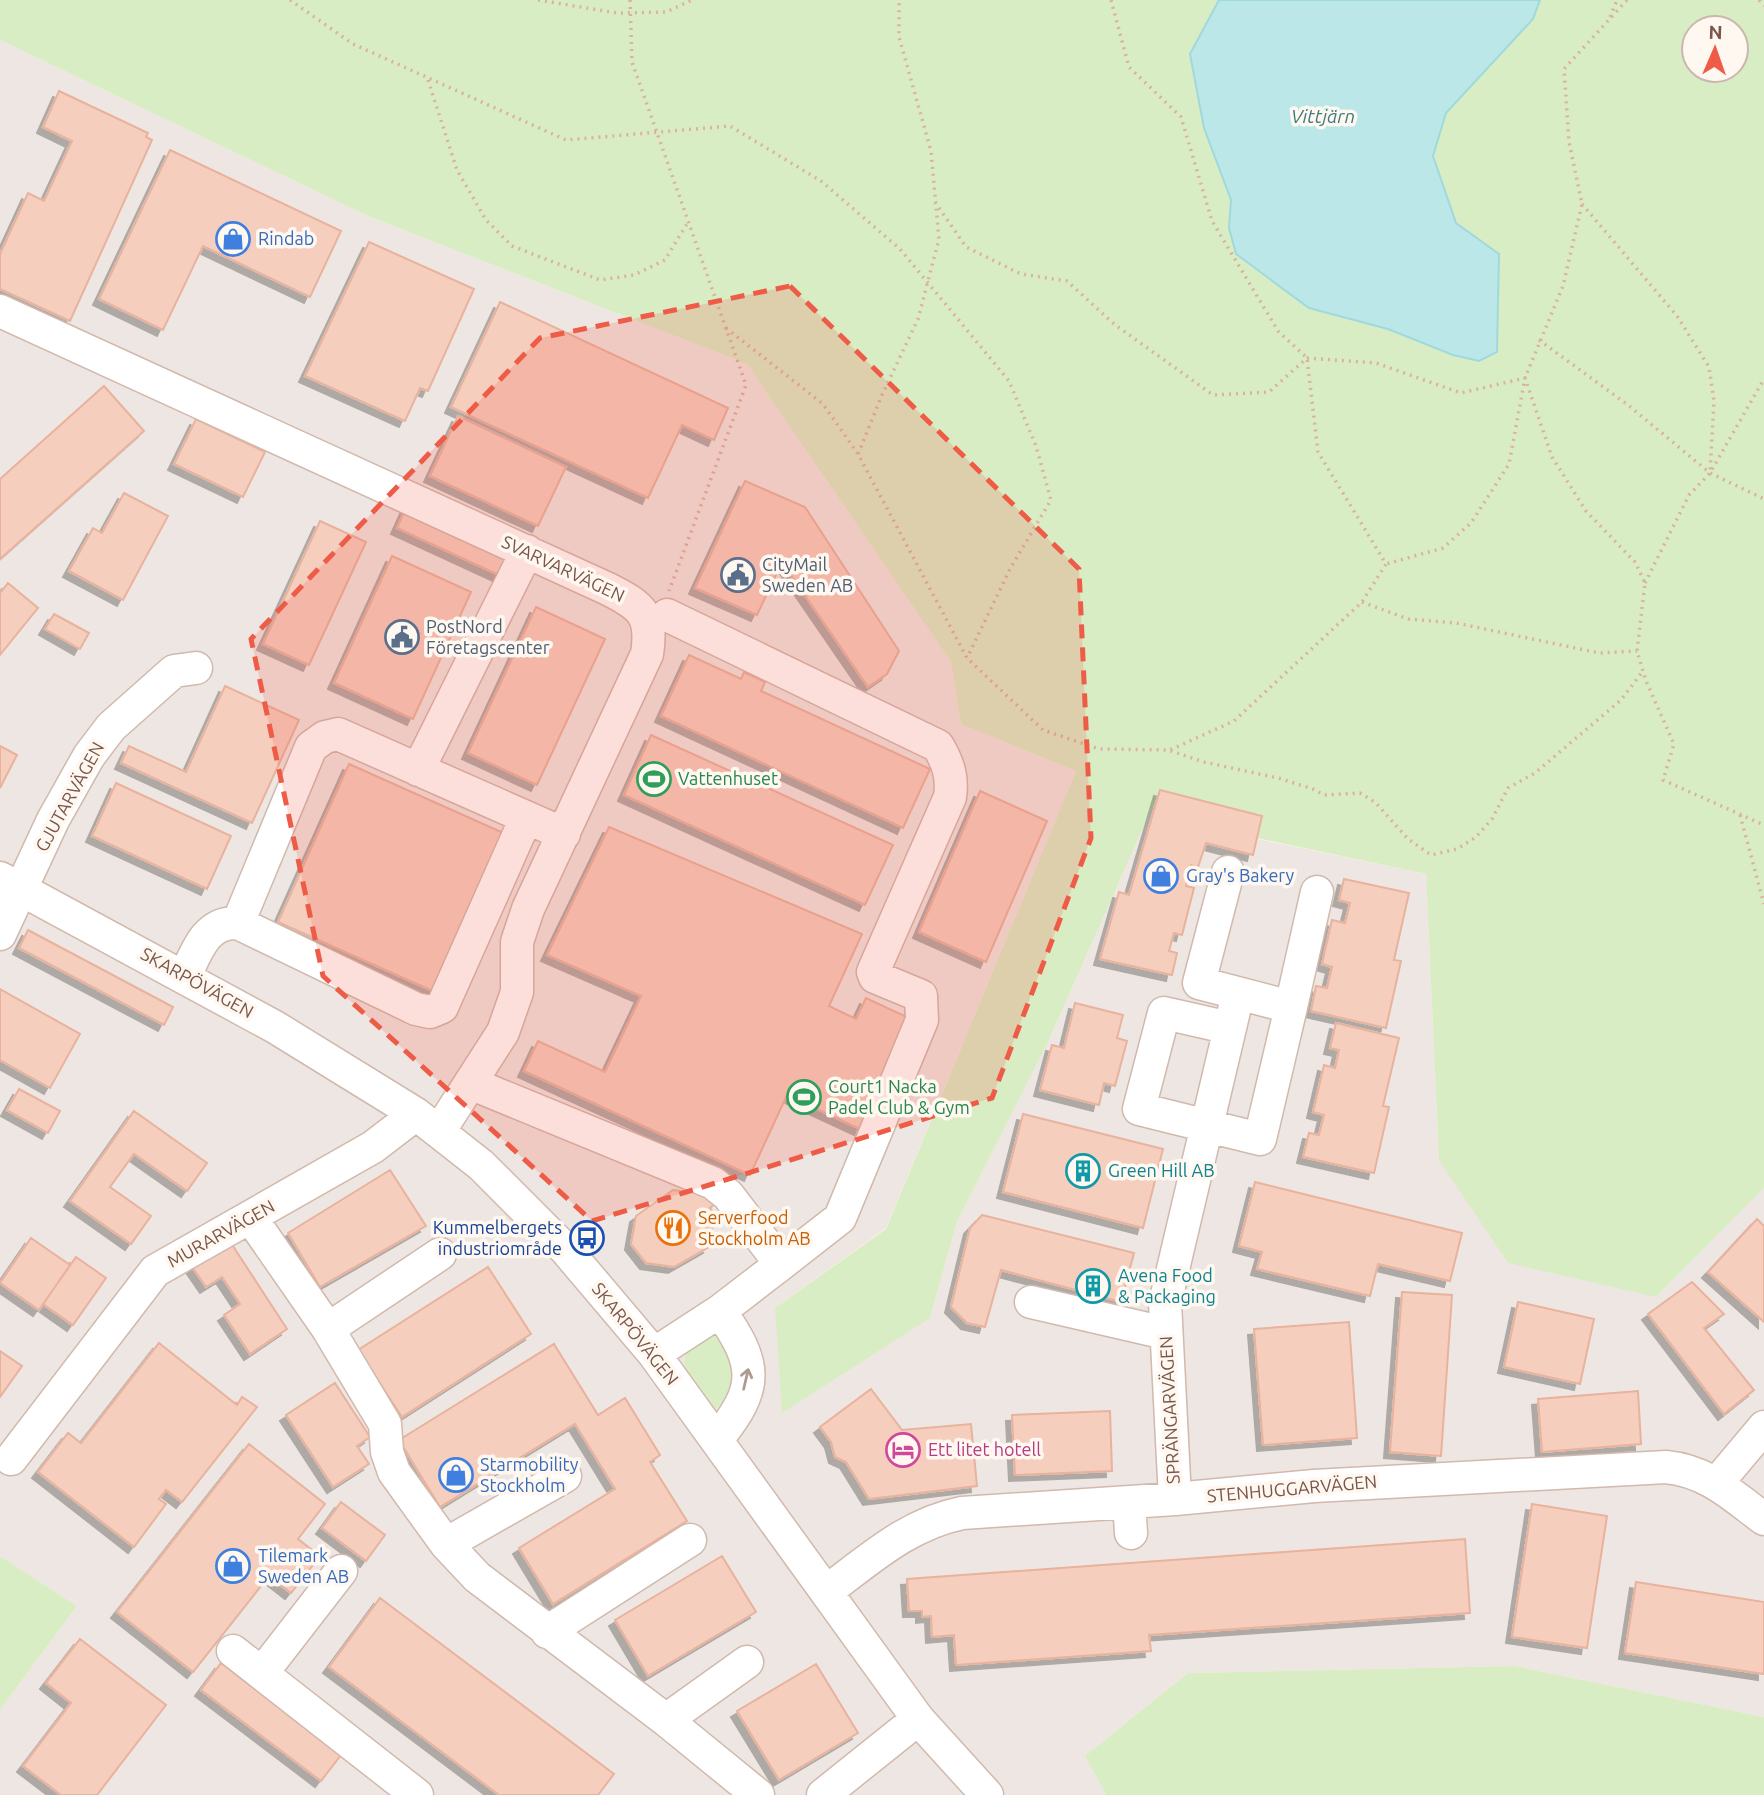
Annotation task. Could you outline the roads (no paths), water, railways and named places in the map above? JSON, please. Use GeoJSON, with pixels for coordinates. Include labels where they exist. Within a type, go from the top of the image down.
{"type":"FeatureCollection","features":[{"type":"Feature","properties":{"kind":"street","name":"SVARVARVÄGEN"},"geometry":{"type":"LineString","coordinates":[[3,319],[527,551],[637,605],[644,613],[649,630],[643,665],[528,909],[517,942],[517,992],[503,1032],[470,1083],[428,1122]]}},
{"type":"Feature","properties":{"kind":"street"},"geometry":{"type":"LineString","coordinates":[[418,770],[527,551]]}},
{"type":"Feature","properties":{"kind":"street"},"geometry":{"type":"LineString","coordinates":[[654,1354],[720,1311],[840,1218],[922,1020],[921,996],[875,977],[873,972],[950,797],[952,783],[948,764],[938,746],[667,606]]}},
{"type":"Feature","properties":{"kind":"street","name":"GJUTARVÄGEN"},"geometry":{"type":"LineString","coordinates":[[0,934],[11,883],[53,820],[89,757],[111,727],[174,671],[196,668]]}},
{"type":"Feature","properties":{"kind":"street"},"geometry":{"type":"LineString","coordinates":[[238,923],[311,747],[325,737],[338,734],[564,834]]}},
{"type":"Feature","properties":{"kind":"street"},"geometry":{"type":"LineString","coordinates":[[184,975],[209,932],[218,925],[238,923],[416,1009],[430,1012],[442,1007],[526,818]]}},
{"type":"Feature","properties":{"kind":"street"},"geometry":{"type":"LineString","coordinates":[[1228,872],[1199,984],[1291,1007]]}},
{"type":"Feature","properties":{"kind":"street","name":"SKARPÖVÄGEN"},"geometry":{"type":"LineString","coordinates":[[11,883],[275,1027],[428,1122],[481,1165],[566,1250],[654,1354],[918,1719],[987,1795]]}},
{"type":"Feature","properties":{"kind":"street"},"geometry":{"type":"LineString","coordinates":[[1230,1028],[1164,1013],[1139,1109],[1259,1139],[1317,892]]}},
{"type":"Feature","properties":{"kind":"street","name":"SPRÄNGARVÄGEN"},"geometry":{"type":"LineString","coordinates":[[1175,1499],[1165,1303],[1238,994]]}},
{"type":"Feature","properties":{"kind":"street"},"geometry":{"type":"LineString","coordinates":[[470,1083],[556,1126],[713,1183],[737,1206],[781,1264]]}},
{"type":"Feature","properties":{"kind":"street","name":"MURARVÄGEN"},"geometry":{"type":"LineString","coordinates":[[11,1459],[155,1271],[373,1147],[428,1122]]}},
{"type":"Feature","properties":{"kind":"street"},"geometry":{"type":"LineString","coordinates":[[251,1218],[328,1329],[385,1424],[387,1452],[394,1472],[446,1544],[477,1577],[666,1720],[758,1795]]}},
{"type":"Feature","properties":{"kind":"street"},"geometry":{"type":"LineString","coordinates":[[328,1329],[439,1254]]}},
{"type":"Feature","properties":{"kind":"street"},"geometry":{"type":"LineString","coordinates":[[1031,1302],[1165,1333]]}},
{"type":"Feature","properties":{"kind":"street"},"geometry":{"type":"LineString","coordinates":[[716,1439],[736,1414],[750,1370],[743,1345],[720,1311]]}},
{"type":"Feature","properties":{"kind":"street"},"geometry":{"type":"LineString","coordinates":[[1717,1483],[1764,1427]]}},
{"type":"Feature","properties":{"kind":"street","name":"STENHUGGARVÄGEN"},"geometry":{"type":"LineString","coordinates":[[827,1591],[906,1533],[945,1516],[1130,1517],[1175,1499],[1314,1486],[1633,1467],[1690,1469],[1717,1483],[1764,1519]]}},
{"type":"Feature","properties":{"kind":"street"},"geometry":{"type":"LineString","coordinates":[[446,1544],[565,1476]]}},
{"type":"Feature","properties":{"kind":"street"},"geometry":{"type":"LineString","coordinates":[[547,1632],[690,1540]]}},
{"type":"Feature","properties":{"kind":"street"},"geometry":{"type":"LineString","coordinates":[[262,1673],[341,1571]]}},
{"type":"Feature","properties":{"kind":"street"},"geometry":{"type":"LineString","coordinates":[[233,1651],[417,1795]]}},
{"type":"Feature","properties":{"kind":"street"},"geometry":{"type":"LineString","coordinates":[[666,1720],[747,1662]]}},
{"type":"Feature","properties":{"kind":"street"},"geometry":{"type":"LineString","coordinates":[[823,1795],[918,1719]]}},
{"type":"Feature","properties":{"kind":"water","name":"Vittjärn"},"geometry":{"type":"Polygon","coordinates":[[[1219,0],[1540,0],[1533,19],[1446,113],[1433,156],[1456,223],[1499,254],[1497,352],[1479,361],[1453,355],[1388,329],[1309,308],[1236,254],[1229,228],[1231,200],[1204,128],[1190,54],[1219,0]]]}},
{"type":"Feature","properties":{"kind":"place","name":"Rindab"},"geometry":{"type":"Point","coordinates":[233,239]}},
{"type":"Feature","properties":{"kind":"place","name":"CityMail Sweden AB"},"geometry":{"type":"Point","coordinates":[738,575]}},
{"type":"Feature","properties":{"kind":"place","name":"PostNord Företagscenter"},"geometry":{"type":"Point","coordinates":[402,637]}},
{"type":"Feature","properties":{"kind":"place","name":"Vattenhuset"},"geometry":{"type":"Point","coordinates":[654,779]}},
{"type":"Feature","properties":{"kind":"place","name":"Gray's Bakery"},"geometry":{"type":"Point","coordinates":[1161,876]}},
{"type":"Feature","properties":{"kind":"place","name":"Court1 Nacka Padel Club & Gym"},"geometry":{"type":"Point","coordinates":[804,1097]}},
{"type":"Feature","properties":{"kind":"place","name":"Green Hill AB"},"geometry":{"type":"Point","coordinates":[1083,1171]}},
{"type":"Feature","properties":{"kind":"place","name":"Serverfood Stockholm AB"},"geometry":{"type":"Point","coordinates":[673,1228]}},
{"type":"Feature","properties":{"kind":"place","name":"Kummelbergets industriområde"},"geometry":{"type":"Point","coordinates":[587,1238]}},
{"type":"Feature","properties":{"kind":"place","name":"Avena Food & Packaging"},"geometry":{"type":"Point","coordinates":[1093,1286]}},
{"type":"Feature","properties":{"kind":"place","name":"Ett litet hotell"},"geometry":{"type":"Point","coordinates":[903,1450]}},
{"type":"Feature","properties":{"kind":"place","name":"Starmobility Stockholm"},"geometry":{"type":"Point","coordinates":[456,1475]}},
{"type":"Feature","properties":{"kind":"place","name":"Tilemark Sweden AB"},"geometry":{"type":"Point","coordinates":[233,1566]}}]}
